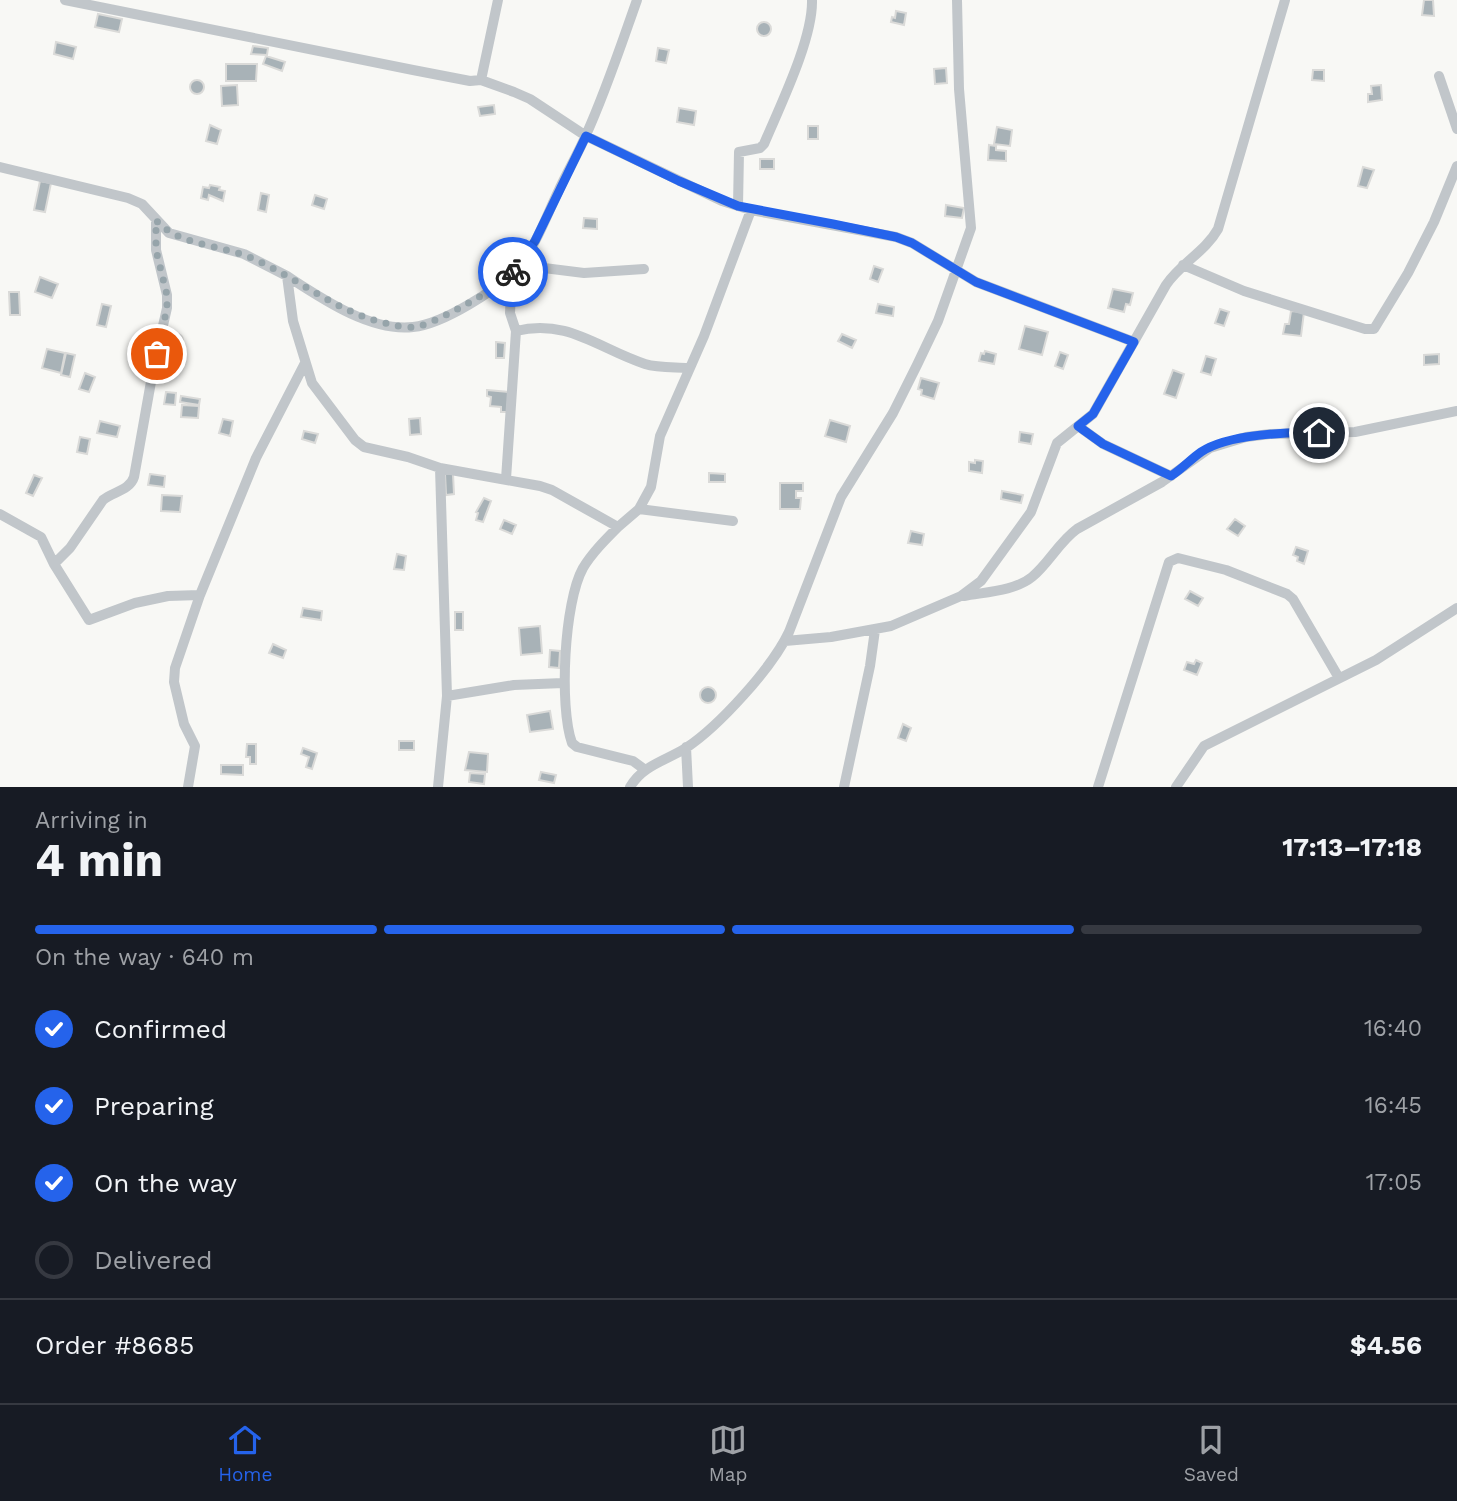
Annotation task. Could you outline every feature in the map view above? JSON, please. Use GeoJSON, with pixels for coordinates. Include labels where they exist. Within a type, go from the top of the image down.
{"type":"FeatureCollection","features":[{"type":"Feature","properties":{"kind":"street"},"geometry":{"type":"LineString","coordinates":[[65,0],[470,81],[481,80],[530,99],[586,136],[738,206],[896,237],[912,243],[955,270],[996,290],[1134,342]]}},
{"type":"Feature","properties":{"kind":"street"},"geometry":{"type":"LineString","coordinates":[[481,80],[498,0]]}},
{"type":"Feature","properties":{"kind":"street"},"geometry":{"type":"LineString","coordinates":[[0,167],[128,198],[142,204],[169,233],[244,254],[287,276],[340,309],[368,320],[414,327],[473,302],[494,289],[516,269],[535,241],[586,136],[637,0]]}},
{"type":"Feature","properties":{"kind":"street"},"geometry":{"type":"LineString","coordinates":[[738,206],[738,152],[760,148],[764,144],[788,88],[811,19],[812,0]]}},
{"type":"Feature","properties":{"kind":"street"},"geometry":{"type":"LineString","coordinates":[[630,787],[644,769],[686,747],[725,714],[785,641],[842,497],[893,413],[938,321],[971,229],[972,216],[959,89],[957,0]]}},
{"type":"Feature","properties":{"kind":"street"},"geometry":{"type":"LineString","coordinates":[[961,596],[988,573],[1031,512],[1057,443],[1093,414],[1174,272],[1210,243],[1217,229],[1285,0]]}},
{"type":"Feature","properties":{"kind":"street"},"geometry":{"type":"LineString","coordinates":[[1438,76],[1457,129]]}},
{"type":"Feature","properties":{"kind":"street"},"geometry":{"type":"LineString","coordinates":[[1183,265],[1244,291],[1365,329],[1374,329],[1408,273],[1434,222],[1457,166]]}},
{"type":"Feature","properties":{"kind":"street"},"geometry":{"type":"LineString","coordinates":[[644,769],[633,761],[577,747],[572,743],[564,683],[566,645],[575,592],[582,570],[597,548],[639,509],[651,487],[660,436],[704,336],[751,210]]}},
{"type":"Feature","properties":{"kind":"street"},"geometry":{"type":"LineString","coordinates":[[54,564],[70,548],[103,500],[128,486],[134,477],[167,308],[167,295],[156,250],[156,220]]}},
{"type":"Feature","properties":{"kind":"street"},"geometry":{"type":"LineString","coordinates":[[516,269],[584,272],[644,269]]}},
{"type":"Feature","properties":{"kind":"street"},"geometry":{"type":"LineString","coordinates":[[506,479],[516,331],[510,313],[516,269]]}},
{"type":"Feature","properties":{"kind":"street"},"geometry":{"type":"LineString","coordinates":[[287,276],[293,321],[312,383],[359,445],[440,468],[552,490],[618,527]]}},
{"type":"Feature","properties":{"kind":"street"},"geometry":{"type":"LineString","coordinates":[[516,331],[543,327],[569,331],[646,365],[688,368]]}},
{"type":"Feature","properties":{"kind":"street"},"geometry":{"type":"LineString","coordinates":[[188,787],[195,746],[184,724],[174,682],[175,668],[200,596],[256,458],[305,363]]}},
{"type":"Feature","properties":{"kind":"street"},"geometry":{"type":"LineString","coordinates":[[785,641],[875,630],[891,626],[961,596],[1023,583],[1033,576],[1077,528],[1171,476],[1203,451],[1246,437],[1355,432],[1457,411]]}},
{"type":"Feature","properties":{"kind":"street"},"geometry":{"type":"LineString","coordinates":[[1078,426],[1103,444],[1171,476]]}},
{"type":"Feature","properties":{"kind":"street"},"geometry":{"type":"LineString","coordinates":[[438,787],[447,696],[440,468]]}},
{"type":"Feature","properties":{"kind":"street"},"geometry":{"type":"LineString","coordinates":[[639,509],[733,521]]}},
{"type":"Feature","properties":{"kind":"street"},"geometry":{"type":"LineString","coordinates":[[0,514],[41,537],[54,564],[89,620],[135,603],[168,596],[200,596]]}},
{"type":"Feature","properties":{"kind":"street"},"geometry":{"type":"LineString","coordinates":[[1098,787],[1172,558],[1215,567],[1287,594],[1293,599],[1339,678]]}},
{"type":"Feature","properties":{"kind":"street"},"geometry":{"type":"LineString","coordinates":[[1176,787],[1203,746],[1413,638],[1457,608]]}},
{"type":"Feature","properties":{"kind":"street"},"geometry":{"type":"LineString","coordinates":[[844,787],[875,630]]}},
{"type":"Feature","properties":{"kind":"street"},"geometry":{"type":"LineString","coordinates":[[447,696],[514,685],[564,683]]}},
{"type":"Feature","properties":{"kind":"street"},"geometry":{"type":"LineString","coordinates":[[686,747],[688,787]]}},
{"type":"Feature","properties":{"kind":"building"},"geometry":{"type":"Polygon","coordinates":[[[1424,0],[1433,0],[1434,16],[1422,15],[1424,0]]]}},
{"type":"Feature","properties":{"kind":"building"},"geometry":{"type":"Polygon","coordinates":[[[896,11],[906,13],[904,25],[891,22],[896,11]]]}},
{"type":"Feature","properties":{"kind":"building"},"geometry":{"type":"Polygon","coordinates":[[[98,14],[122,19],[119,32],[95,27],[98,14]]]}},
{"type":"Feature","properties":{"kind":"building"},"geometry":{"type":"Polygon","coordinates":[[[764,22],[769,24],[769,34],[764,36],[759,34],[757,29],[759,24],[764,22]]]}},
{"type":"Feature","properties":{"kind":"building"},"geometry":{"type":"Polygon","coordinates":[[[56,42],[76,47],[73,59],[54,54],[56,42]]]}},
{"type":"Feature","properties":{"kind":"building"},"geometry":{"type":"Polygon","coordinates":[[[253,46],[268,48],[267,55],[251,54],[253,46]]]}},
{"type":"Feature","properties":{"kind":"building"},"geometry":{"type":"Polygon","coordinates":[[[658,48],[669,50],[666,63],[656,61],[658,48]]]}},
{"type":"Feature","properties":{"kind":"building"},"geometry":{"type":"Polygon","coordinates":[[[266,56],[285,62],[282,71],[263,64],[266,56]]]}},
{"type":"Feature","properties":{"kind":"building"},"geometry":{"type":"Polygon","coordinates":[[[226,64],[257,64],[256,81],[226,81],[226,64]]]}},
{"type":"Feature","properties":{"kind":"building"},"geometry":{"type":"Polygon","coordinates":[[[946,68],[947,83],[935,84],[934,69],[946,68]]]}},
{"type":"Feature","properties":{"kind":"building"},"geometry":{"type":"Polygon","coordinates":[[[1313,70],[1324,70],[1324,81],[1312,80],[1313,70]]]}},
{"type":"Feature","properties":{"kind":"building"},"geometry":{"type":"Polygon","coordinates":[[[197,80],[202,82],[202,92],[197,94],[192,92],[190,87],[192,82],[197,80]]]}},
{"type":"Feature","properties":{"kind":"building"},"geometry":{"type":"Polygon","coordinates":[[[237,85],[238,105],[222,106],[221,86],[237,85]]]}},
{"type":"Feature","properties":{"kind":"building"},"geometry":{"type":"Polygon","coordinates":[[[1381,85],[1382,100],[1368,102],[1368,94],[1372,94],[1371,86],[1381,85]]]}},
{"type":"Feature","properties":{"kind":"building"},"geometry":{"type":"Polygon","coordinates":[[[494,105],[495,114],[480,116],[478,107],[494,105]]]}},
{"type":"Feature","properties":{"kind":"building"},"geometry":{"type":"Polygon","coordinates":[[[679,108],[696,111],[694,125],[677,122],[679,108]]]}},
{"type":"Feature","properties":{"kind":"building"},"geometry":{"type":"Polygon","coordinates":[[[210,125],[221,130],[217,144],[206,141],[210,125]]]}},
{"type":"Feature","properties":{"kind":"building"},"geometry":{"type":"Polygon","coordinates":[[[808,126],[818,126],[818,139],[808,139],[808,126]]]}},
{"type":"Feature","properties":{"kind":"building"},"geometry":{"type":"Polygon","coordinates":[[[997,127],[1012,130],[1010,146],[994,144],[997,127]]]}},
{"type":"Feature","properties":{"kind":"building"},"geometry":{"type":"Polygon","coordinates":[[[989,145],[996,146],[996,150],[1006,151],[1006,161],[988,160],[989,145]]]}},
{"type":"Feature","properties":{"kind":"building"},"geometry":{"type":"Polygon","coordinates":[[[760,159],[774,159],[774,169],[760,169],[760,159]]]}},
{"type":"Feature","properties":{"kind":"building"},"geometry":{"type":"Polygon","coordinates":[[[1363,167],[1374,170],[1367,188],[1358,186],[1363,167]]]}},
{"type":"Feature","properties":{"kind":"building"},"geometry":{"type":"Polygon","coordinates":[[[40,181],[51,183],[45,212],[34,210],[40,181]]]}},
{"type":"Feature","properties":{"kind":"building"},"geometry":{"type":"Polygon","coordinates":[[[210,185],[225,191],[223,201],[209,195],[208,200],[201,198],[203,187],[209,188],[210,185]]]}},
{"type":"Feature","properties":{"kind":"building"},"geometry":{"type":"Polygon","coordinates":[[[261,193],[269,195],[266,212],[258,210],[261,193]]]}},
{"type":"Feature","properties":{"kind":"building"},"geometry":{"type":"Polygon","coordinates":[[[315,195],[327,199],[324,209],[312,205],[315,195]]]}},
{"type":"Feature","properties":{"kind":"building"},"geometry":{"type":"Polygon","coordinates":[[[946,205],[964,208],[962,218],[945,216],[946,205]]]}},
{"type":"Feature","properties":{"kind":"building"},"geometry":{"type":"Polygon","coordinates":[[[584,218],[597,219],[597,229],[583,228],[584,218]]]}},
{"type":"Feature","properties":{"kind":"building"},"geometry":{"type":"Polygon","coordinates":[[[874,266],[883,269],[878,282],[870,279],[874,266]]]}},
{"type":"Feature","properties":{"kind":"building"},"geometry":{"type":"Polygon","coordinates":[[[40,277],[58,284],[52,298],[35,292],[40,277]]]}},
{"type":"Feature","properties":{"kind":"building"},"geometry":{"type":"Polygon","coordinates":[[[1113,289],[1133,293],[1130,305],[1126,304],[1124,312],[1108,308],[1113,289]]]}},
{"type":"Feature","properties":{"kind":"building"},"geometry":{"type":"Polygon","coordinates":[[[9,292],[19,292],[20,315],[10,315],[9,292]]]}},
{"type":"Feature","properties":{"kind":"building"},"geometry":{"type":"Polygon","coordinates":[[[102,304],[111,306],[106,327],[97,325],[102,304]]]}},
{"type":"Feature","properties":{"kind":"building"},"geometry":{"type":"Polygon","coordinates":[[[878,304],[894,307],[893,316],[876,313],[878,304]]]}},
{"type":"Feature","properties":{"kind":"building"},"geometry":{"type":"Polygon","coordinates":[[[1220,309],[1229,312],[1224,326],[1215,323],[1220,309]]]}},
{"type":"Feature","properties":{"kind":"building"},"geometry":{"type":"Polygon","coordinates":[[[1291,311],[1304,312],[1301,336],[1283,334],[1285,324],[1289,324],[1291,311]]]}},
{"type":"Feature","properties":{"kind":"building"},"geometry":{"type":"Polygon","coordinates":[[[1025,326],[1048,332],[1042,355],[1019,349],[1025,326]]]}},
{"type":"Feature","properties":{"kind":"building"},"geometry":{"type":"Polygon","coordinates":[[[177,334],[183,340],[177,346],[171,340],[177,334]]]}},
{"type":"Feature","properties":{"kind":"building"},"geometry":{"type":"Polygon","coordinates":[[[842,334],[856,340],[852,348],[838,341],[842,334]]]}},
{"type":"Feature","properties":{"kind":"building"},"geometry":{"type":"Polygon","coordinates":[[[496,342],[505,343],[504,358],[496,358],[496,342]]]}},
{"type":"Feature","properties":{"kind":"building"},"geometry":{"type":"Polygon","coordinates":[[[47,349],[65,353],[61,373],[42,368],[47,349]]]}},
{"type":"Feature","properties":{"kind":"building"},"geometry":{"type":"Polygon","coordinates":[[[985,351],[996,354],[994,364],[979,361],[981,353],[984,354],[985,351]]]}},
{"type":"Feature","properties":{"kind":"building"},"geometry":{"type":"Polygon","coordinates":[[[1060,352],[1068,355],[1063,369],[1055,366],[1060,352]]]}},
{"type":"Feature","properties":{"kind":"building"},"geometry":{"type":"Polygon","coordinates":[[[66,353],[75,355],[70,377],[61,375],[66,353]]]}},
{"type":"Feature","properties":{"kind":"building"},"geometry":{"type":"Polygon","coordinates":[[[1439,354],[1439,364],[1424,365],[1424,355],[1439,354]]]}},
{"type":"Feature","properties":{"kind":"building"},"geometry":{"type":"Polygon","coordinates":[[[1206,356],[1216,359],[1211,375],[1201,372],[1206,356]]]}},
{"type":"Feature","properties":{"kind":"building"},"geometry":{"type":"Polygon","coordinates":[[[1173,370],[1184,374],[1176,398],[1164,394],[1173,370]]]}},
{"type":"Feature","properties":{"kind":"building"},"geometry":{"type":"Polygon","coordinates":[[[85,373],[95,377],[89,392],[79,389],[85,373]]]}},
{"type":"Feature","properties":{"kind":"building"},"geometry":{"type":"Polygon","coordinates":[[[921,378],[939,383],[934,399],[921,395],[922,390],[918,389],[921,378]]]}},
{"type":"Feature","properties":{"kind":"building"},"geometry":{"type":"Polygon","coordinates":[[[487,390],[509,392],[507,412],[501,412],[501,407],[490,406],[491,397],[487,396],[487,390]]]}},
{"type":"Feature","properties":{"kind":"building"},"geometry":{"type":"Polygon","coordinates":[[[166,392],[176,393],[175,405],[164,404],[166,392]]]}},
{"type":"Feature","properties":{"kind":"building"},"geometry":{"type":"Polygon","coordinates":[[[181,396],[200,399],[199,405],[180,402],[181,396]]]}},
{"type":"Feature","properties":{"kind":"building"},"geometry":{"type":"Polygon","coordinates":[[[182,405],[199,406],[198,418],[181,417],[182,405]]]}},
{"type":"Feature","properties":{"kind":"building"},"geometry":{"type":"Polygon","coordinates":[[[420,418],[421,434],[410,435],[409,419],[420,418]]]}},
{"type":"Feature","properties":{"kind":"building"},"geometry":{"type":"Polygon","coordinates":[[[223,419],[233,421],[230,436],[219,433],[223,419]]]}},
{"type":"Feature","properties":{"kind":"building"},"geometry":{"type":"Polygon","coordinates":[[[830,420],[850,426],[846,442],[825,436],[830,420]]]}},
{"type":"Feature","properties":{"kind":"building"},"geometry":{"type":"Polygon","coordinates":[[[100,421],[120,426],[117,437],[97,433],[100,421]]]}},
{"type":"Feature","properties":{"kind":"building"},"geometry":{"type":"Polygon","coordinates":[[[304,431],[318,434],[315,443],[302,439],[304,431]]]}},
{"type":"Feature","properties":{"kind":"building"},"geometry":{"type":"Polygon","coordinates":[[[1020,432],[1033,434],[1031,444],[1019,442],[1020,432]]]}},
{"type":"Feature","properties":{"kind":"building"},"geometry":{"type":"Polygon","coordinates":[[[80,437],[90,439],[87,454],[77,452],[80,437]]]}},
{"type":"Feature","properties":{"kind":"building"},"geometry":{"type":"Polygon","coordinates":[[[975,460],[983,461],[982,473],[969,471],[969,462],[975,463],[975,460]]]}},
{"type":"Feature","properties":{"kind":"building"},"geometry":{"type":"Polygon","coordinates":[[[709,473],[725,474],[725,482],[709,482],[709,473]]]}},
{"type":"Feature","properties":{"kind":"building"},"geometry":{"type":"Polygon","coordinates":[[[150,474],[165,476],[164,487],[148,485],[150,474]]]}},
{"type":"Feature","properties":{"kind":"building"},"geometry":{"type":"Polygon","coordinates":[[[445,474],[453,474],[454,494],[446,495],[445,474]]]}},
{"type":"Feature","properties":{"kind":"building"},"geometry":{"type":"Polygon","coordinates":[[[34,475],[42,478],[33,496],[26,493],[34,475]]]}},
{"type":"Feature","properties":{"kind":"building"},"geometry":{"type":"Polygon","coordinates":[[[780,483],[803,483],[803,491],[796,491],[796,498],[801,498],[800,509],[780,509],[780,483]]]}},
{"type":"Feature","properties":{"kind":"building"},"geometry":{"type":"Polygon","coordinates":[[[1002,491],[1023,495],[1021,503],[1001,499],[1002,491]]]}},
{"type":"Feature","properties":{"kind":"building"},"geometry":{"type":"Polygon","coordinates":[[[162,495],[182,496],[180,512],[161,511],[162,495]]]}},
{"type":"Feature","properties":{"kind":"building"},"geometry":{"type":"Polygon","coordinates":[[[484,498],[491,501],[483,522],[476,520],[476,512],[484,498]]]}},
{"type":"Feature","properties":{"kind":"building"},"geometry":{"type":"Polygon","coordinates":[[[1235,519],[1245,526],[1238,536],[1227,529],[1235,519]]]}},
{"type":"Feature","properties":{"kind":"building"},"geometry":{"type":"Polygon","coordinates":[[[504,520],[516,525],[512,534],[500,529],[504,520]]]}},
{"type":"Feature","properties":{"kind":"building"},"geometry":{"type":"Polygon","coordinates":[[[911,531],[924,534],[922,545],[908,543],[911,531]]]}},
{"type":"Feature","properties":{"kind":"building"},"geometry":{"type":"Polygon","coordinates":[[[1296,547],[1308,551],[1304,564],[1297,561],[1298,557],[1293,555],[1296,547]]]}},
{"type":"Feature","properties":{"kind":"building"},"geometry":{"type":"Polygon","coordinates":[[[397,554],[406,556],[404,570],[394,569],[397,554]]]}},
{"type":"Feature","properties":{"kind":"building"},"geometry":{"type":"Polygon","coordinates":[[[1190,591],[1203,598],[1198,606],[1185,599],[1190,591]]]}},
{"type":"Feature","properties":{"kind":"building"},"geometry":{"type":"Polygon","coordinates":[[[303,608],[322,611],[321,620],[301,617],[303,608]]]}},
{"type":"Feature","properties":{"kind":"building"},"geometry":{"type":"Polygon","coordinates":[[[455,612],[463,612],[463,630],[455,630],[455,612]]]}},
{"type":"Feature","properties":{"kind":"building"},"geometry":{"type":"Polygon","coordinates":[[[540,626],[542,653],[521,655],[519,628],[540,626]]]}},
{"type":"Feature","properties":{"kind":"building"},"geometry":{"type":"Polygon","coordinates":[[[273,644],[286,650],[283,658],[269,653],[273,644]]]}},
{"type":"Feature","properties":{"kind":"building"},"geometry":{"type":"Polygon","coordinates":[[[550,650],[560,651],[559,668],[549,667],[550,650]]]}},
{"type":"Feature","properties":{"kind":"building"},"geometry":{"type":"Polygon","coordinates":[[[1196,660],[1202,663],[1197,675],[1184,670],[1187,662],[1194,664],[1196,660]]]}},
{"type":"Feature","properties":{"kind":"building"},"geometry":{"type":"Polygon","coordinates":[[[708,687],[716,695],[708,703],[700,695],[708,687]]]}},
{"type":"Feature","properties":{"kind":"building"},"geometry":{"type":"Polygon","coordinates":[[[550,711],[553,729],[530,732],[527,715],[550,711]]]}},
{"type":"Feature","properties":{"kind":"building"},"geometry":{"type":"Polygon","coordinates":[[[903,724],[911,728],[906,741],[898,738],[903,724]]]}},
{"type":"Feature","properties":{"kind":"building"},"geometry":{"type":"Polygon","coordinates":[[[399,741],[414,741],[414,750],[399,750],[399,741]]]}},
{"type":"Feature","properties":{"kind":"building"},"geometry":{"type":"Polygon","coordinates":[[[247,744],[256,744],[256,764],[250,764],[250,757],[246,757],[247,744]]]}},
{"type":"Feature","properties":{"kind":"building"},"geometry":{"type":"Polygon","coordinates":[[[303,748],[317,753],[312,769],[306,767],[309,757],[301,754],[303,748]]]}},
{"type":"Feature","properties":{"kind":"building"},"geometry":{"type":"Polygon","coordinates":[[[469,752],[488,754],[487,772],[465,770],[469,752]]]}},
{"type":"Feature","properties":{"kind":"building"},"geometry":{"type":"Polygon","coordinates":[[[221,765],[243,765],[243,775],[221,774],[221,765]]]}},
{"type":"Feature","properties":{"kind":"building"},"geometry":{"type":"Polygon","coordinates":[[[541,772],[556,775],[554,783],[539,780],[541,772]]]}},
{"type":"Feature","properties":{"kind":"building"},"geometry":{"type":"Polygon","coordinates":[[[470,773],[485,774],[484,784],[469,782],[470,773]]]}},
{"type":"Feature","properties":{"kind":"way so far"},"geometry":{"type":"LineString","coordinates":[[157,354],[167,308],[167,295],[156,250],[156,220],[169,233],[244,254],[267,264],[340,309],[368,320],[398,326],[414,327],[473,302],[494,289],[513,272]]}},
{"type":"Feature","properties":{"kind":"route"},"geometry":{"type":"LineString","coordinates":[[513,272],[535,241],[586,136],[722,201],[751,210],[833,224],[912,243],[976,282],[1134,342],[1093,414],[1078,426],[1103,444],[1171,476],[1203,451],[1228,442],[1270,434],[1319,433]]}}]}
